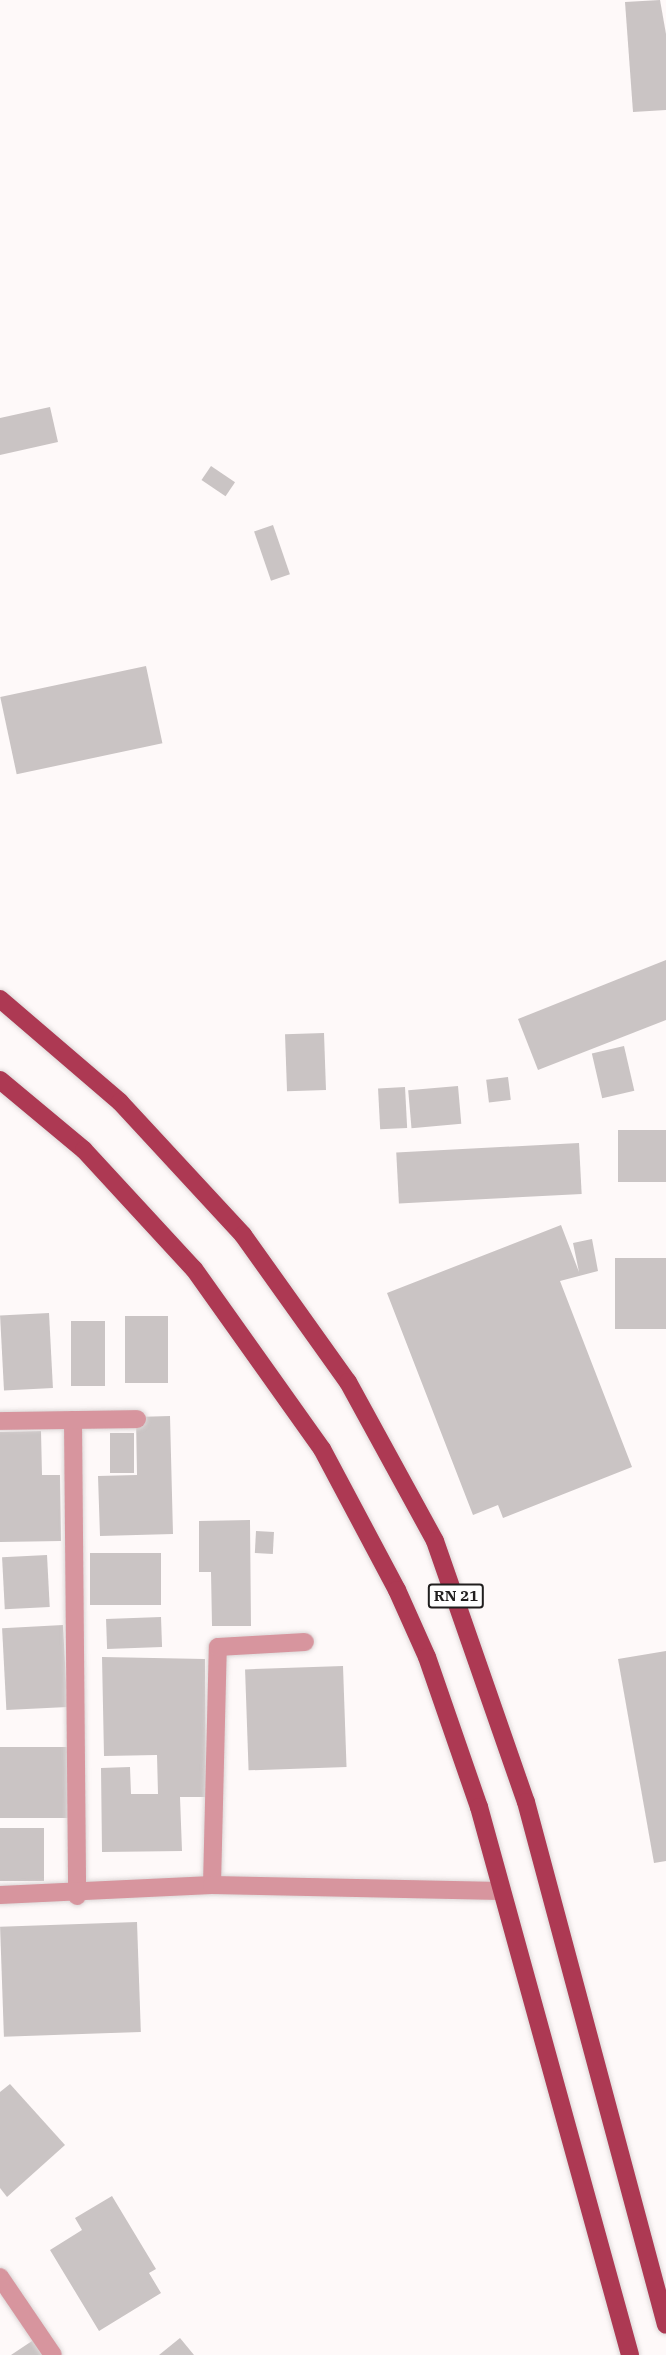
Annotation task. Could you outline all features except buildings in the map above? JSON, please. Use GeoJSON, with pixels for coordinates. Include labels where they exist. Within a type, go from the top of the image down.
{"type":"FeatureCollection","features":[{"type":"Feature","properties":{"kind":"main road","name":"RN 21"},"geometry":{"type":"LineString","coordinates":[[0,999],[120,1102],[243,1235],[348,1382],[435,1542],[526,1802],[666,2325]]}},
{"type":"Feature","properties":{"kind":"main road","name":"RN 21"},"geometry":{"type":"LineString","coordinates":[[0,1080],[84,1150],[194,1269],[322,1449],[427,1657],[501,1891],[630,2355]]}},
{"type":"Feature","properties":{"kind":"street"},"geometry":{"type":"LineString","coordinates":[[0,1421],[136,1419]]}},
{"type":"Feature","properties":{"kind":"street"},"geometry":{"type":"LineString","coordinates":[[73,1420],[77,1896]]}},
{"type":"Feature","properties":{"kind":"street"},"geometry":{"type":"LineString","coordinates":[[212,1885],[219,1647],[305,1642]]}},
{"type":"Feature","properties":{"kind":"street"},"geometry":{"type":"LineString","coordinates":[[0,1895],[77,1896],[212,1885],[501,1891]]}},
{"type":"Feature","properties":{"kind":"street"},"geometry":{"type":"LineString","coordinates":[[0,2277],[53,2355]]}}]}
